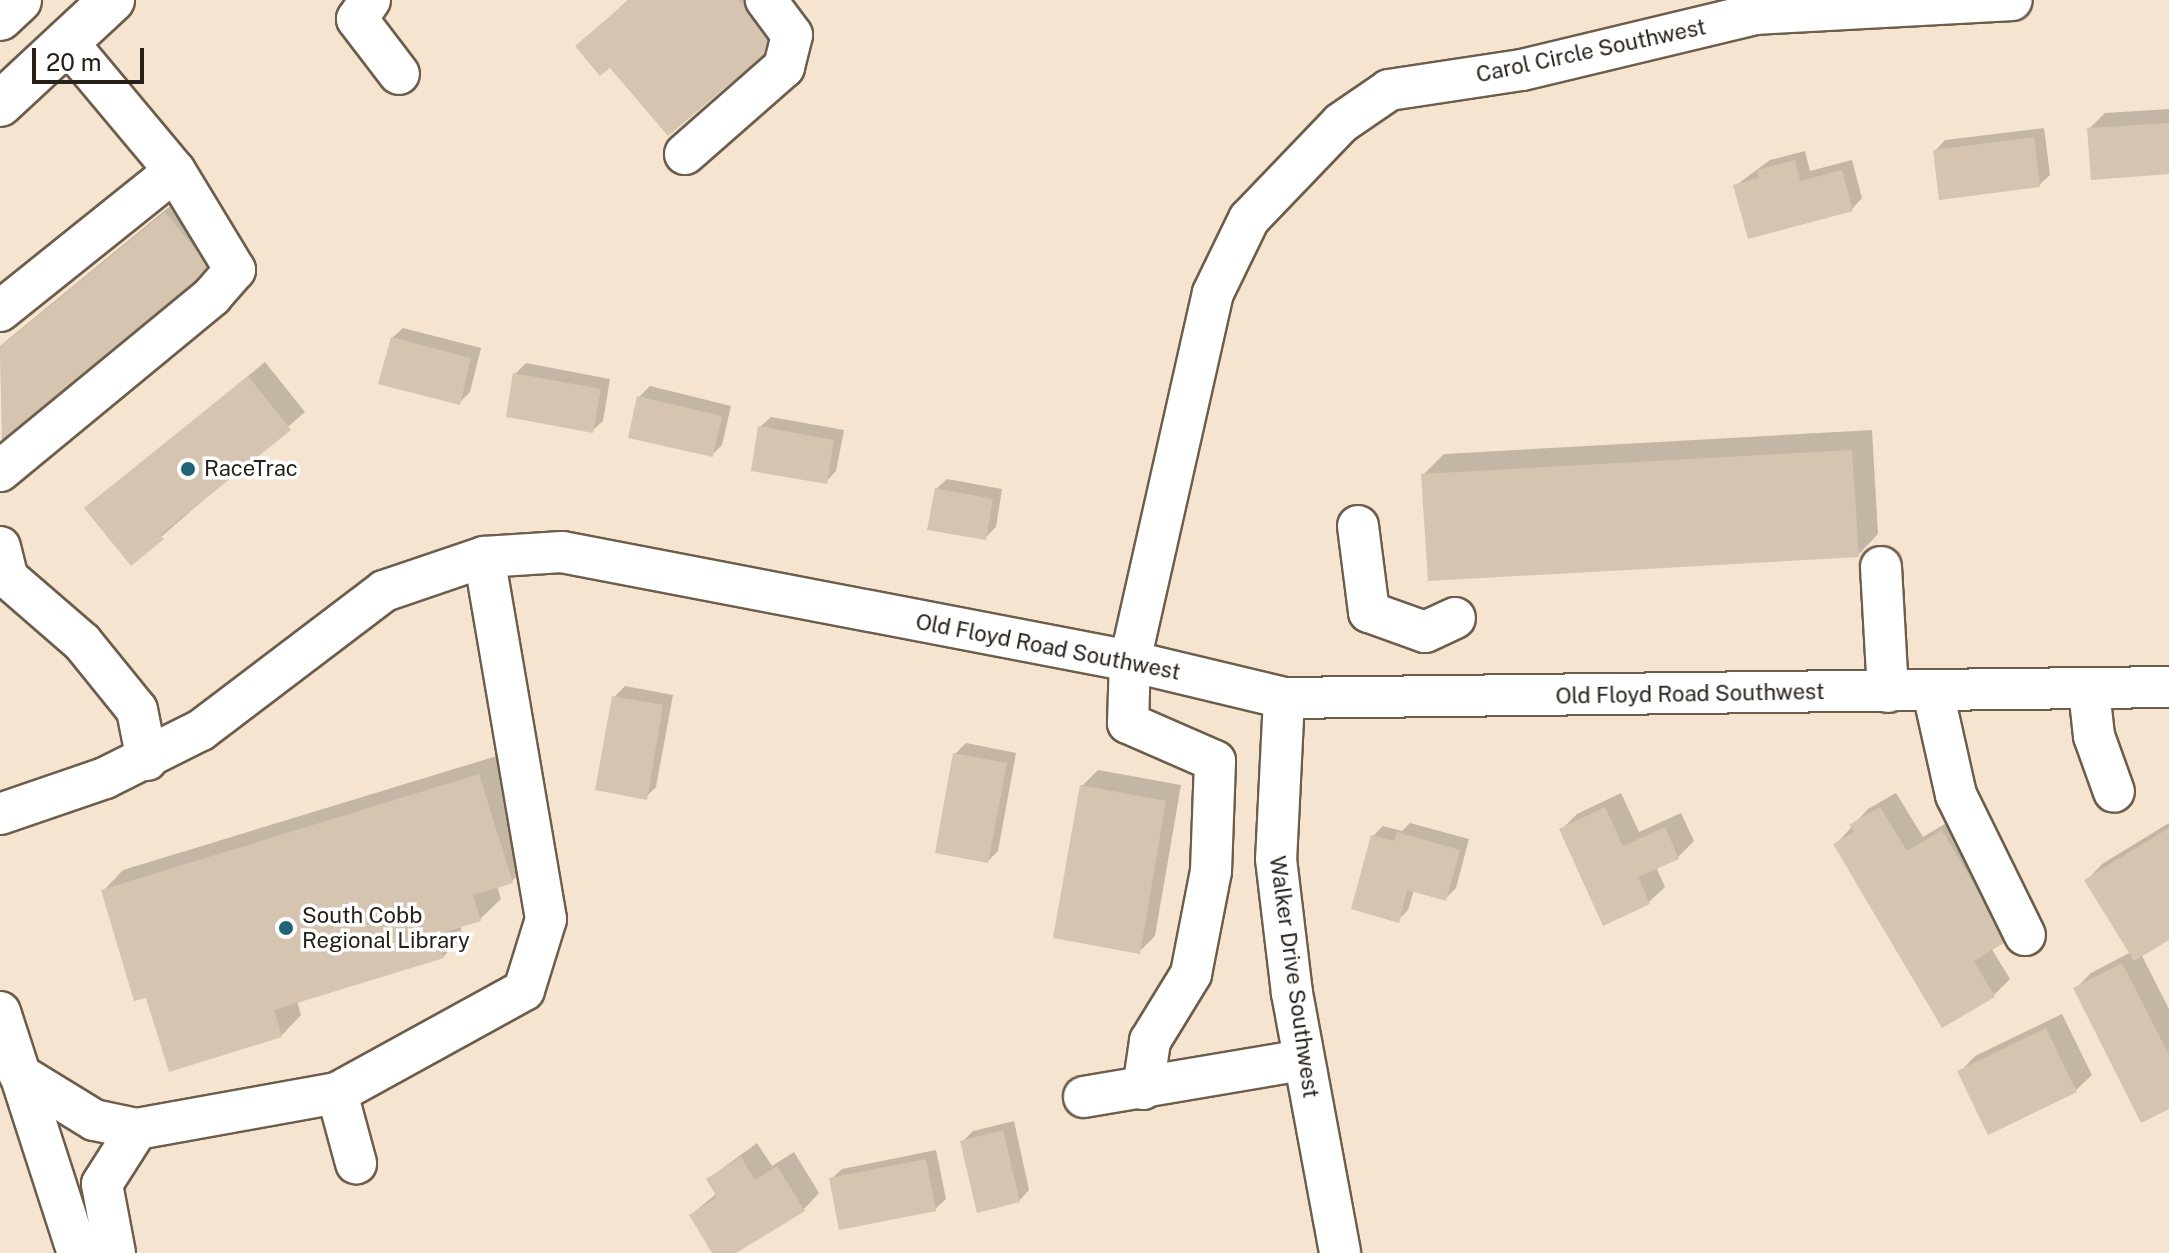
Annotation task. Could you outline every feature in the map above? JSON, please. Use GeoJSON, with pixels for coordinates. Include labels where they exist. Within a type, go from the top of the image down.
{"type":"FeatureCollection","features":[{"type":"Feature","properties":{"kind":"main road"},"geometry":{"type":"LineString","coordinates":[[0,18],[19,0]]}},
{"type":"Feature","properties":{"kind":"main road"},"geometry":{"type":"LineString","coordinates":[[0,104],[112,0]]}},
{"type":"Feature","properties":{"kind":"street"},"geometry":{"type":"LineString","coordinates":[[370,0],[357,19],[399,74]]}},
{"type":"Feature","properties":{"kind":"street"},"geometry":{"type":"LineString","coordinates":[[685,154],[784,67],[792,35],[766,0]]}},
{"type":"Feature","properties":{"kind":"street","name":"Carol Circle Southwest"},"geometry":{"type":"LineString","coordinates":[[1143,1089],[1150,1041],[1191,974],[1211,871],[1215,761],[1128,723],[1130,661],[1213,293],[1249,219],[1341,123],[1389,90],[1522,70],[1755,14],[2012,0]]}},
{"type":"Feature","properties":{"kind":"street"},"geometry":{"type":"LineString","coordinates":[[1,466],[212,296],[235,270],[175,171],[67,42]]}},
{"type":"Feature","properties":{"kind":"street"},"geometry":{"type":"LineString","coordinates":[[0,311],[175,171]]}},
{"type":"Feature","properties":{"kind":"street"},"geometry":{"type":"LineString","coordinates":[[1358,526],[1369,612],[1425,632],[1455,618]]}},
{"type":"Feature","properties":{"kind":"street"},"geometry":{"type":"LineString","coordinates":[[0,547],[8,578],[82,642],[137,710],[147,760]]}},
{"type":"Feature","properties":{"kind":"street","name":"Old Floyd Road Southwest"},"geometry":{"type":"LineString","coordinates":[[0,814],[147,760],[201,730],[384,591],[484,557],[562,552],[1130,661],[1284,698],[2169,687]]}},
{"type":"Feature","properties":{"kind":"street"},"geometry":{"type":"LineString","coordinates":[[19,1074],[94,1120],[137,1129],[337,1093],[524,990],[546,919],[484,557]]}},
{"type":"Feature","properties":{"kind":"street"},"geometry":{"type":"LineString","coordinates":[[1881,567],[1888,692]]}},
{"type":"Feature","properties":{"kind":"street"},"geometry":{"type":"LineString","coordinates":[[2089,690],[2094,736],[2114,792]]}},
{"type":"Feature","properties":{"kind":"street"},"geometry":{"type":"LineString","coordinates":[[1933,692],[1956,795],[2025,935]]}},
{"type":"Feature","properties":{"kind":"street","name":"Walker Drive Southwest"},"geometry":{"type":"LineString","coordinates":[[1284,698],[1276,859],[1303,1060],[1340,1253]]}},
{"type":"Feature","properties":{"kind":"street"},"geometry":{"type":"LineString","coordinates":[[0,1015],[78,1253]]}},
{"type":"Feature","properties":{"kind":"street"},"geometry":{"type":"LineString","coordinates":[[1084,1097],[1303,1060]]}},
{"type":"Feature","properties":{"kind":"street"},"geometry":{"type":"LineString","coordinates":[[337,1093],[356,1163]]}},
{"type":"Feature","properties":{"kind":"street"},"geometry":{"type":"LineString","coordinates":[[115,1253],[102,1184],[137,1129]]}},
{"type":"Feature","properties":{"kind":"building"},"geometry":{"type":"Polygon","coordinates":[[[629,0],[738,0],[776,45],[668,136],[610,68],[600,76],[575,46],[629,0]]]}},
{"type":"Feature","properties":{"kind":"building"},"geometry":{"type":"Polygon","coordinates":[[[2169,123],[2169,174],[2091,180],[2087,128],[2169,123]]]}},
{"type":"Feature","properties":{"kind":"building"},"geometry":{"type":"Polygon","coordinates":[[[2034,137],[2040,187],[1939,200],[1933,150],[2034,137]]]}},
{"type":"Feature","properties":{"kind":"building"},"geometry":{"type":"Polygon","coordinates":[[[1795,160],[1800,181],[1842,170],[1853,211],[1748,239],[1733,185],[1759,178],[1757,170],[1795,160]]]}},
{"type":"Feature","properties":{"kind":"building"},"geometry":{"type":"Polygon","coordinates":[[[165,212],[214,272],[2,445],[0,347],[165,212]]]}},
{"type":"Feature","properties":{"kind":"building"},"geometry":{"type":"Polygon","coordinates":[[[391,337],[471,358],[460,405],[378,384],[391,337]]]}},
{"type":"Feature","properties":{"kind":"building"},"geometry":{"type":"Polygon","coordinates":[[[513,373],[601,389],[593,433],[506,417],[513,373]]]}},
{"type":"Feature","properties":{"kind":"building","name":"RaceTrac"},"geometry":{"type":"Polygon","coordinates":[[[248,376],[291,430],[160,535],[164,539],[131,566],[84,508],[248,376]]]}},
{"type":"Feature","properties":{"kind":"building"},"geometry":{"type":"Polygon","coordinates":[[[637,396],[722,416],[713,457],[628,438],[637,396]]]}},
{"type":"Feature","properties":{"kind":"building"},"geometry":{"type":"Polygon","coordinates":[[[758,426],[834,440],[827,484],[751,471],[758,426]]]}},
{"type":"Feature","properties":{"kind":"building"},"geometry":{"type":"Polygon","coordinates":[[[1852,450],[1859,557],[1428,581],[1421,474],[1852,450]]]}},
{"type":"Feature","properties":{"kind":"building"},"geometry":{"type":"Polygon","coordinates":[[[935,488],[993,499],[986,540],[927,530],[935,488]]]}},
{"type":"Feature","properties":{"kind":"building"},"geometry":{"type":"Polygon","coordinates":[[[612,696],[663,705],[647,800],[595,790],[612,696]]]}},
{"type":"Feature","properties":{"kind":"building"},"geometry":{"type":"Polygon","coordinates":[[[953,753],[1007,763],[988,863],[935,853],[953,753]]]}},
{"type":"Feature","properties":{"kind":"building","name":"South Cobb Regional Library"},"geometry":{"type":"Polygon","coordinates":[[[479,774],[513,883],[473,895],[481,921],[436,935],[444,958],[274,1010],[282,1037],[169,1072],[146,998],[134,1001],[101,890],[479,774]]]}},
{"type":"Feature","properties":{"kind":"building"},"geometry":{"type":"Polygon","coordinates":[[[1080,785],[1166,801],[1140,954],[1053,938],[1080,785]]]}},
{"type":"Feature","properties":{"kind":"building"},"geometry":{"type":"Polygon","coordinates":[[[1605,807],[1623,846],[1665,827],[1679,859],[1638,877],[1650,904],[1603,926],[1559,829],[1605,807]]]}},
{"type":"Feature","properties":{"kind":"building"},"geometry":{"type":"Polygon","coordinates":[[[1880,807],[1907,851],[1942,830],[2007,941],[1974,961],[1995,997],[1942,1028],[1833,844],[1854,832],[1849,825],[1880,807]]]}},
{"type":"Feature","properties":{"kind":"building"},"geometry":{"type":"Polygon","coordinates":[[[2169,828],[2169,940],[2134,961],[2084,880],[2169,828]]]}},
{"type":"Feature","properties":{"kind":"building"},"geometry":{"type":"Polygon","coordinates":[[[1397,832],[1460,850],[1446,901],[1407,890],[1399,923],[1351,909],[1371,835],[1394,841],[1397,832]]]}},
{"type":"Feature","properties":{"kind":"building"},"geometry":{"type":"Polygon","coordinates":[[[2122,963],[2169,1055],[2169,1109],[2141,1123],[2073,988],[2122,963]]]}},
{"type":"Feature","properties":{"kind":"building"},"geometry":{"type":"Polygon","coordinates":[[[2046,1028],[2077,1092],[1988,1135],[1957,1071],[2046,1028]]]}},
{"type":"Feature","properties":{"kind":"building"},"geometry":{"type":"Polygon","coordinates":[[[1003,1130],[1020,1202],[977,1213],[960,1141],[1003,1130]]]}},
{"type":"Feature","properties":{"kind":"building"},"geometry":{"type":"Polygon","coordinates":[[[741,1157],[755,1180],[777,1166],[805,1211],[736,1253],[712,1253],[689,1215],[717,1197],[706,1179],[741,1157]]]}},
{"type":"Feature","properties":{"kind":"building"},"geometry":{"type":"Polygon","coordinates":[[[926,1159],[936,1211],[839,1230],[829,1178],[926,1159]]]}},
{"type":"Feature","properties":{"kind":"place","name":"RaceTrac"},"geometry":{"type":"Point","coordinates":[188,469]}},
{"type":"Feature","properties":{"kind":"place","name":"South Cobb Regional Library"},"geometry":{"type":"Point","coordinates":[286,928]}}]}
